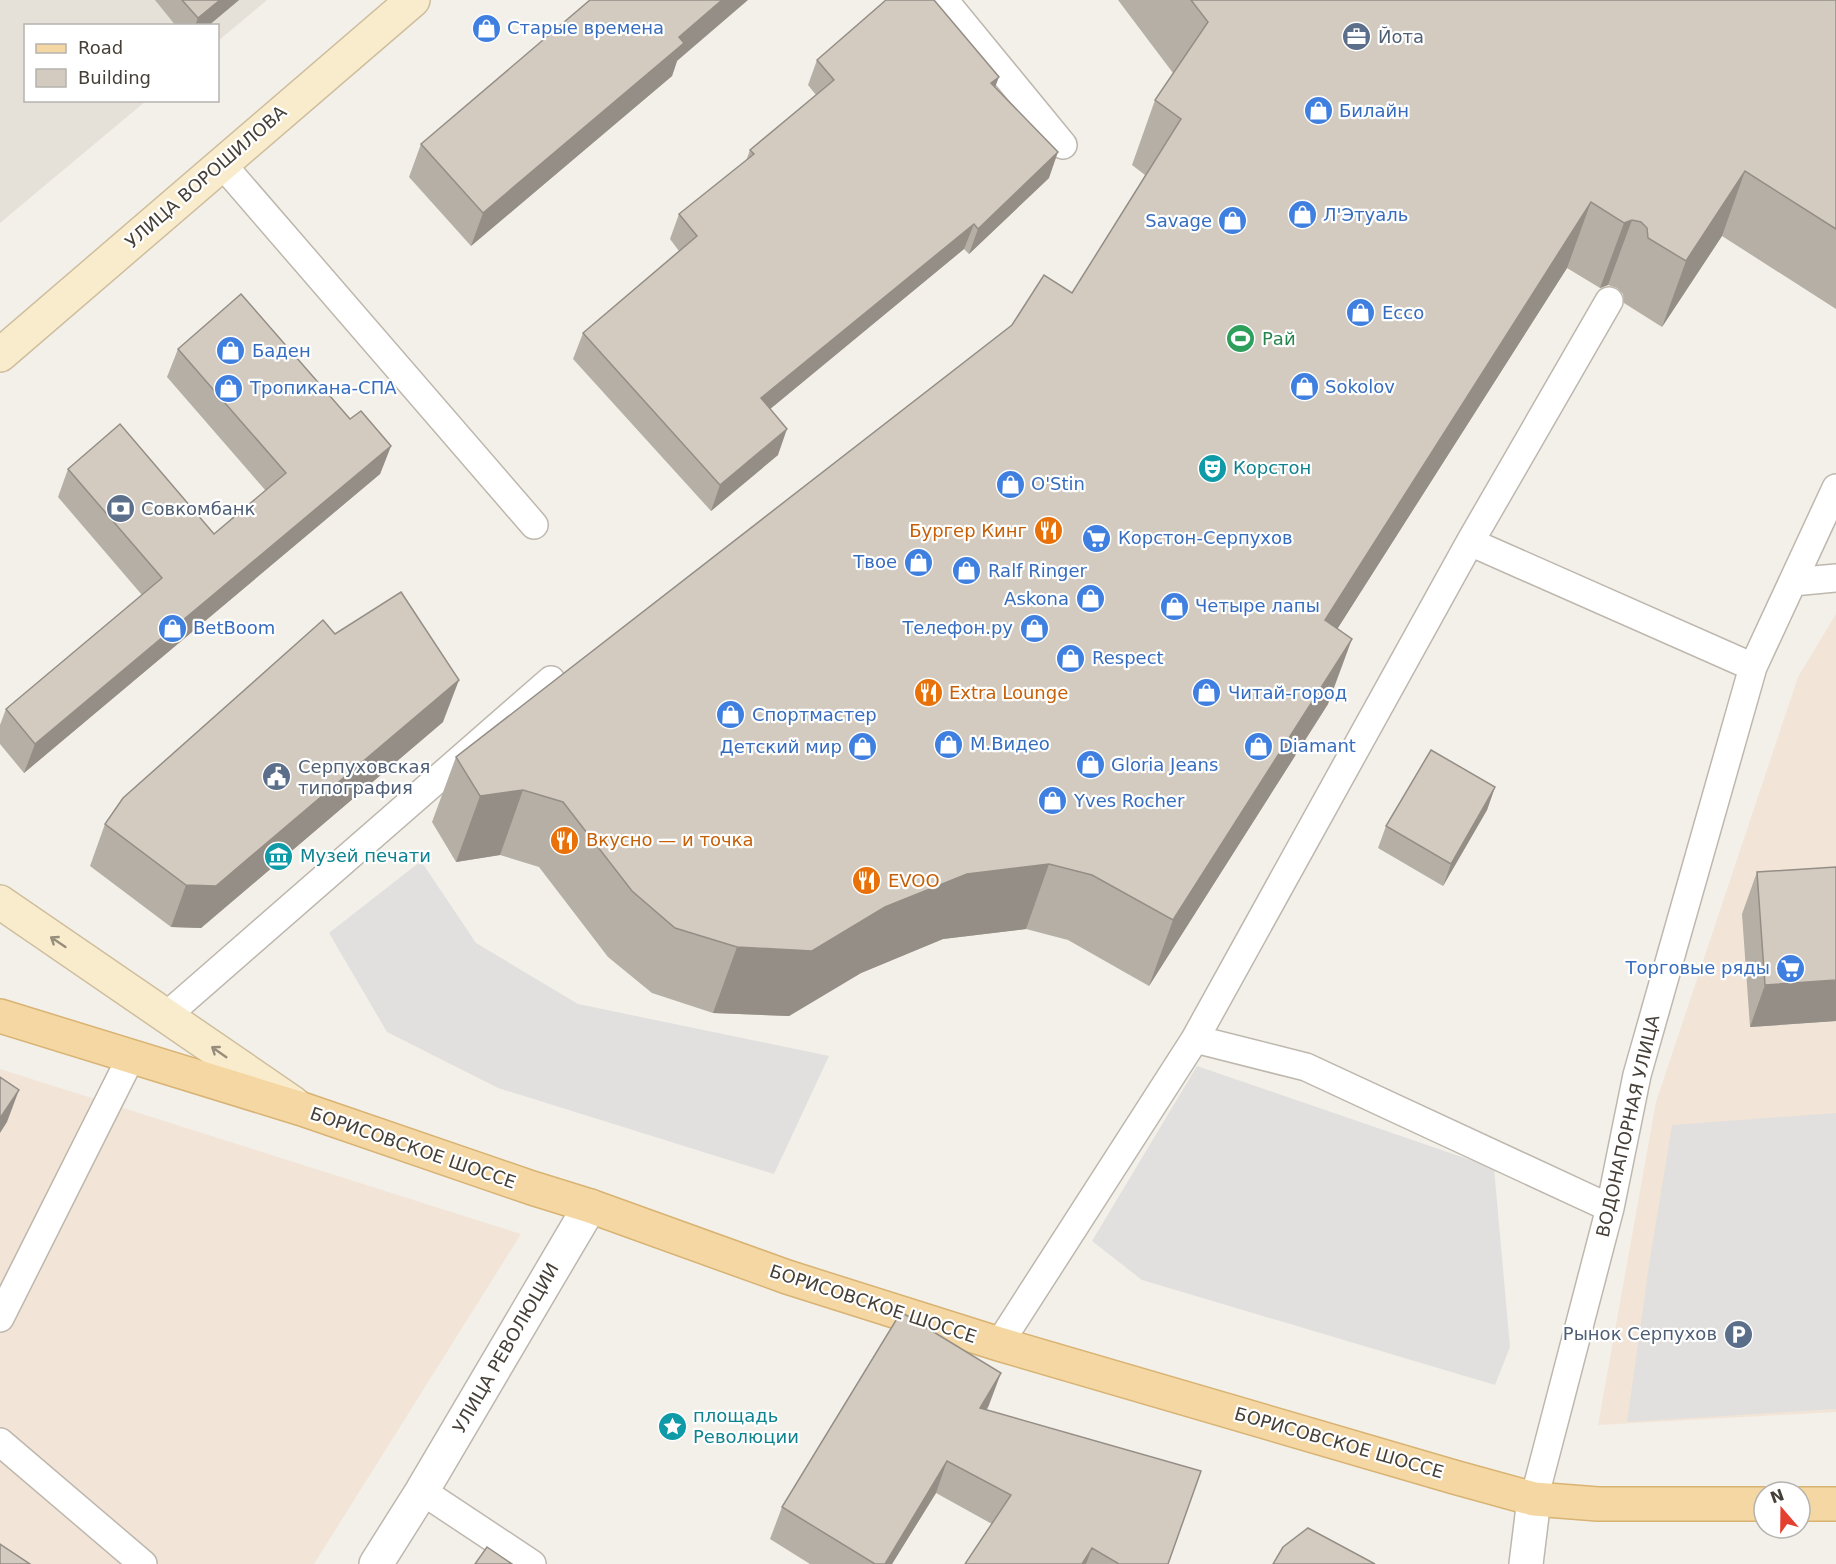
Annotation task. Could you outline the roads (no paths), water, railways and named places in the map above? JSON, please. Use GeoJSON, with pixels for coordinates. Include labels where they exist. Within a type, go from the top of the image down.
{"type":"FeatureCollection","features":[{"type":"Feature","properties":{"kind":"main road","name":"УЛИЦА ВОРОШИЛОВА"},"geometry":{"type":"LineString","coordinates":[[0,355],[413,0]]}},
{"type":"Feature","properties":{"kind":"main road"},"geometry":{"type":"LineString","coordinates":[[0,902],[302,1109]]}},
{"type":"Feature","properties":{"kind":"main road","name":"БОРИСОВСКОЕ ШОССЕ"},"geometry":{"type":"LineString","coordinates":[[0,1016],[302,1109],[590,1206],[787,1277],[999,1344],[1534,1499],[1598,1504],[1752,1504]]}},
{"type":"Feature","properties":{"kind":"main road"},"geometry":{"type":"LineString","coordinates":[[1812,1504],[1836,1504]]}},
{"type":"Feature","properties":{"kind":"street","name":"УЛИЦА РЕВОЛЮЦИИ"},"geometry":{"type":"LineString","coordinates":[[423,1491],[590,1206]]}},
{"type":"Feature","properties":{"kind":"street"},"geometry":{"type":"LineString","coordinates":[[376,1564],[423,1491]]}},
{"type":"Feature","properties":{"kind":"street"},"geometry":{"type":"LineString","coordinates":[[1526,1564],[1534,1499]]}},
{"type":"Feature","properties":{"kind":"lane"},"geometry":{"type":"LineString","coordinates":[[944,0],[1063,145]]}},
{"type":"Feature","properties":{"kind":"lane"},"geometry":{"type":"LineString","coordinates":[[222,164],[534,525]]}},
{"type":"Feature","properties":{"kind":"lane"},"geometry":{"type":"LineString","coordinates":[[999,1344],[1195,1039],[1470,542],[1609,301]]}},
{"type":"Feature","properties":{"kind":"lane","name":"ВОДОНАПОРНАЯ УЛИЦА"},"geometry":{"type":"LineString","coordinates":[[1534,1499],[1610,1208],[1637,1075],[1753,667],[1836,488]]}},
{"type":"Feature","properties":{"kind":"lane"},"geometry":{"type":"LineString","coordinates":[[1470,542],[1753,667]]}},
{"type":"Feature","properties":{"kind":"lane"},"geometry":{"type":"LineString","coordinates":[[1793,582],[1836,578]]}},
{"type":"Feature","properties":{"kind":"lane"},"geometry":{"type":"LineString","coordinates":[[166,1016],[551,680]]}},
{"type":"Feature","properties":{"kind":"lane"},"geometry":{"type":"LineString","coordinates":[[1195,1039],[1306,1067],[1610,1208]]}},
{"type":"Feature","properties":{"kind":"lane"},"geometry":{"type":"LineString","coordinates":[[0,1318],[131,1057]]}},
{"type":"Feature","properties":{"kind":"lane"},"geometry":{"type":"LineString","coordinates":[[0,1442],[143,1564]]}},
{"type":"Feature","properties":{"kind":"lane"},"geometry":{"type":"LineString","coordinates":[[423,1491],[532,1564]]}},
{"type":"Feature","properties":{"kind":"place","name":"Старые времена"},"geometry":{"type":"Point","coordinates":[486,28]}},
{"type":"Feature","properties":{"kind":"place","name":"Йота"},"geometry":{"type":"Point","coordinates":[1357,37]}},
{"type":"Feature","properties":{"kind":"place","name":"Билайн"},"geometry":{"type":"Point","coordinates":[1318,111]}},
{"type":"Feature","properties":{"kind":"place","name":"Л'Этуаль"},"geometry":{"type":"Point","coordinates":[1302,215]}},
{"type":"Feature","properties":{"kind":"place","name":"Savage"},"geometry":{"type":"Point","coordinates":[1233,221]}},
{"type":"Feature","properties":{"kind":"place","name":"Ecco"},"geometry":{"type":"Point","coordinates":[1361,313]}},
{"type":"Feature","properties":{"kind":"place","name":"Рай"},"geometry":{"type":"Point","coordinates":[1241,339]}},
{"type":"Feature","properties":{"kind":"place","name":"Баден"},"geometry":{"type":"Point","coordinates":[231,351]}},
{"type":"Feature","properties":{"kind":"place","name":"Sokolov"},"geometry":{"type":"Point","coordinates":[1304,387]}},
{"type":"Feature","properties":{"kind":"place","name":"Тропикана-СПА"},"geometry":{"type":"Point","coordinates":[229,388]}},
{"type":"Feature","properties":{"kind":"place","name":"Корстон"},"geometry":{"type":"Point","coordinates":[1212,468]}},
{"type":"Feature","properties":{"kind":"place","name":"O'Stin"},"geometry":{"type":"Point","coordinates":[1010,484]}},
{"type":"Feature","properties":{"kind":"place","name":"Совкомбанк"},"geometry":{"type":"Point","coordinates":[120,509]}},
{"type":"Feature","properties":{"kind":"place","name":"Бургер Кинг"},"geometry":{"type":"Point","coordinates":[1048,531]}},
{"type":"Feature","properties":{"kind":"place","name":"Корстон-Серпухов"},"geometry":{"type":"Point","coordinates":[1097,538]}},
{"type":"Feature","properties":{"kind":"place","name":"Твое"},"geometry":{"type":"Point","coordinates":[918,562]}},
{"type":"Feature","properties":{"kind":"place","name":"Ralf Ringer"},"geometry":{"type":"Point","coordinates":[967,571]}},
{"type":"Feature","properties":{"kind":"place","name":"Askona"},"geometry":{"type":"Point","coordinates":[1090,599]}},
{"type":"Feature","properties":{"kind":"place","name":"Четыре лапы"},"geometry":{"type":"Point","coordinates":[1174,606]}},
{"type":"Feature","properties":{"kind":"place","name":"BetBoom"},"geometry":{"type":"Point","coordinates":[172,628]}},
{"type":"Feature","properties":{"kind":"place","name":"Телефон.ру"},"geometry":{"type":"Point","coordinates":[1034,628]}},
{"type":"Feature","properties":{"kind":"place","name":"Respect"},"geometry":{"type":"Point","coordinates":[1071,658]}},
{"type":"Feature","properties":{"kind":"place","name":"Extra Lounge"},"geometry":{"type":"Point","coordinates":[928,693]}},
{"type":"Feature","properties":{"kind":"place","name":"Читай-город"},"geometry":{"type":"Point","coordinates":[1207,693]}},
{"type":"Feature","properties":{"kind":"place","name":"Спортмастер"},"geometry":{"type":"Point","coordinates":[731,715]}},
{"type":"Feature","properties":{"kind":"place","name":"М.Видео"},"geometry":{"type":"Point","coordinates":[949,744]}},
{"type":"Feature","properties":{"kind":"place","name":"Diamant"},"geometry":{"type":"Point","coordinates":[1258,746]}},
{"type":"Feature","properties":{"kind":"place","name":"Детский мир"},"geometry":{"type":"Point","coordinates":[863,747]}},
{"type":"Feature","properties":{"kind":"place","name":"Gloria Jeans"},"geometry":{"type":"Point","coordinates":[1090,765]}},
{"type":"Feature","properties":{"kind":"place","name":"Серпуховская типография"},"geometry":{"type":"Point","coordinates":[277,777]}},
{"type":"Feature","properties":{"kind":"place","name":"Yves Rocher"},"geometry":{"type":"Point","coordinates":[1053,801]}},
{"type":"Feature","properties":{"kind":"place","name":"Вкусно — и точка"},"geometry":{"type":"Point","coordinates":[565,840]}},
{"type":"Feature","properties":{"kind":"place","name":"Музей печати"},"geometry":{"type":"Point","coordinates":[279,856]}},
{"type":"Feature","properties":{"kind":"place","name":"EVOO"},"geometry":{"type":"Point","coordinates":[867,881]}},
{"type":"Feature","properties":{"kind":"place","name":"Торговые ряды"},"geometry":{"type":"Point","coordinates":[1791,968]}},
{"type":"Feature","properties":{"kind":"place","name":"Рынок Серпухов"},"geometry":{"type":"Point","coordinates":[1738,1334]}},
{"type":"Feature","properties":{"kind":"place","name":"площадь Революции"},"geometry":{"type":"Point","coordinates":[672,1426]}}]}
